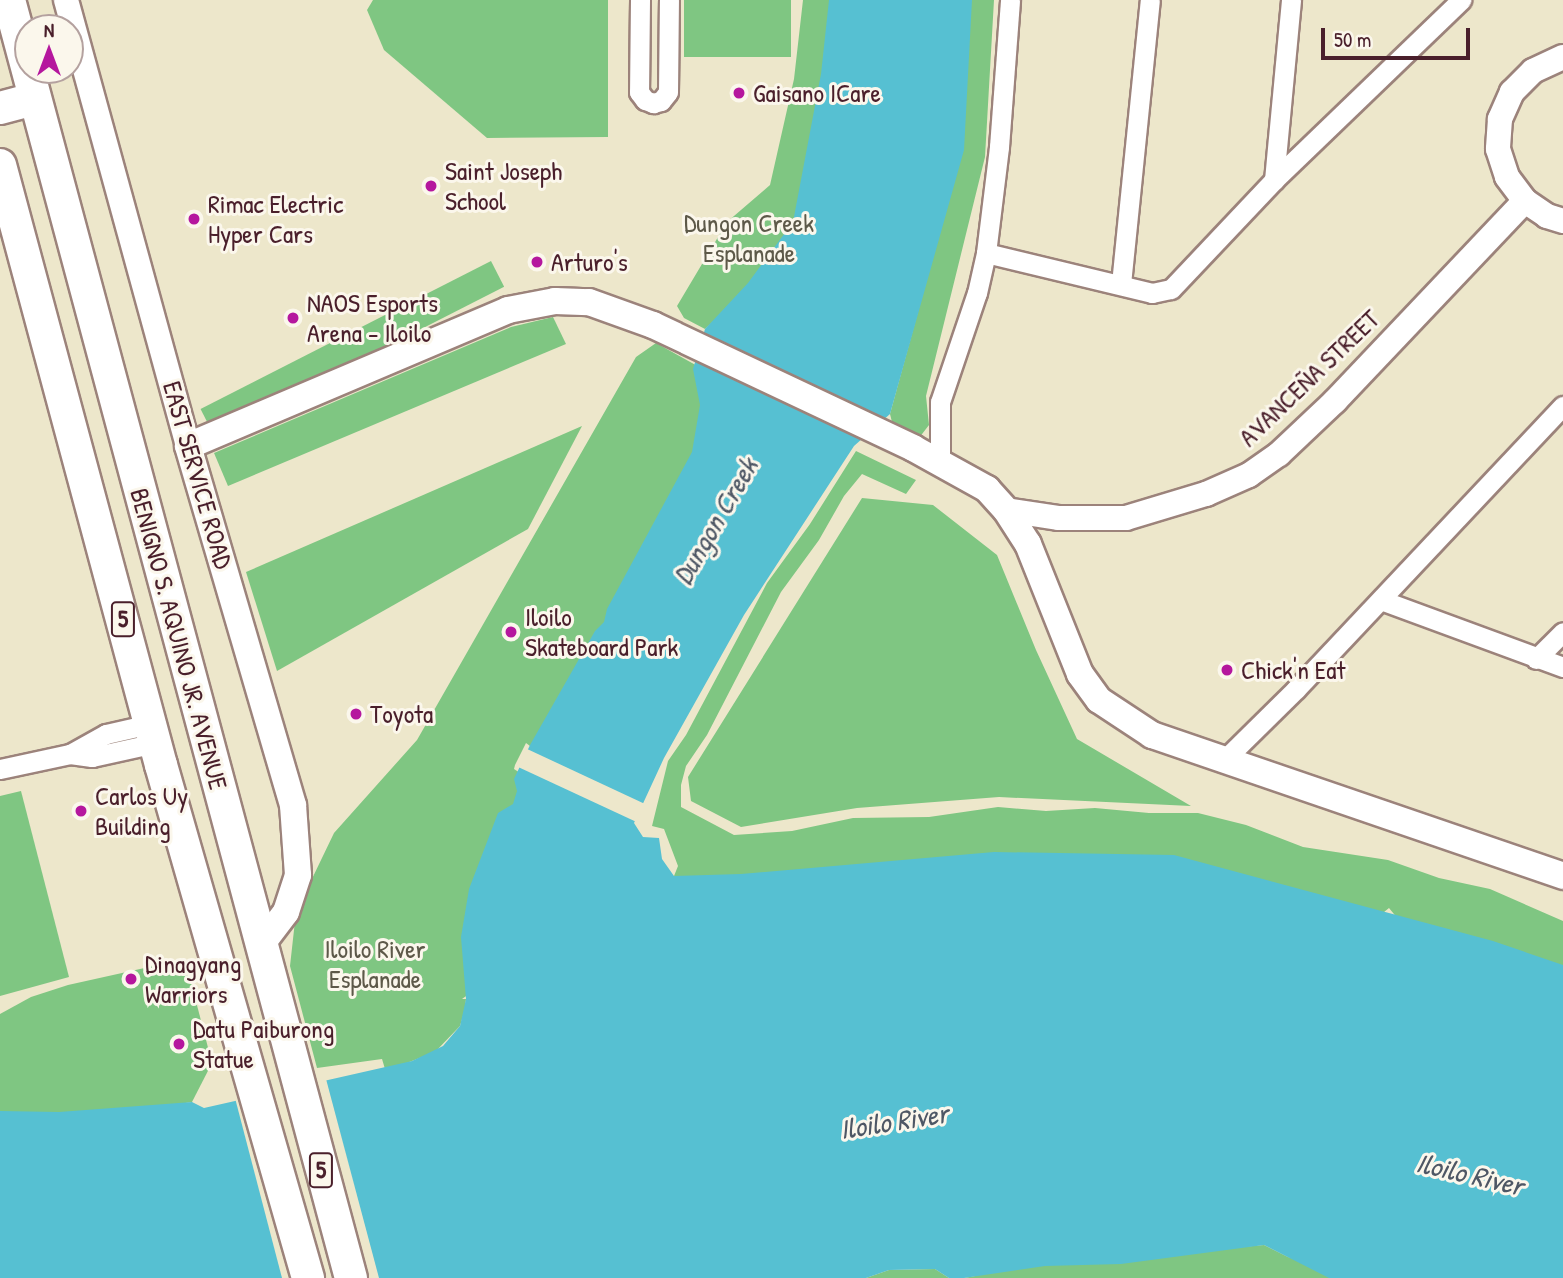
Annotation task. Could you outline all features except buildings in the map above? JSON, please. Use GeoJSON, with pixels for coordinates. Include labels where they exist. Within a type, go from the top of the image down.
{"type":"FeatureCollection","features":[{"type":"Feature","properties":{"kind":"highway","name":"BENIGNO S. AQUINO JR. AVENUE"},"geometry":{"type":"LineString","coordinates":[[9,0],[351,1278]]}},
{"type":"Feature","properties":{"kind":"highway"},"geometry":{"type":"LineString","coordinates":[[0,108],[34,99]]}},
{"type":"Feature","properties":{"kind":"highway","name":"BENIGNO S. AQUINO JR. AVENUE"},"geometry":{"type":"LineString","coordinates":[[0,165],[153,733],[308,1278]]}},
{"type":"Feature","properties":{"kind":"main road"},"geometry":{"type":"LineString","coordinates":[[188,446],[508,310],[555,301],[589,302],[653,325],[940,463],[987,489],[1006,510],[1028,544],[1080,674],[1099,700],[1152,735],[1563,876]]}},
{"type":"Feature","properties":{"kind":"main road","name":"EAST SERVICE ROAD"},"geometry":{"type":"LineString","coordinates":[[188,446],[293,805],[298,875],[286,912],[261,945]]}},
{"type":"Feature","properties":{"kind":"street","name":"EAST SERVICE ROAD"},"geometry":{"type":"LineString","coordinates":[[66,0],[188,446]]}},
{"type":"Feature","properties":{"kind":"street"},"geometry":{"type":"LineString","coordinates":[[640,0],[639,92],[645,100],[653,103],[661,101],[668,92],[668,0]]}},
{"type":"Feature","properties":{"kind":"street"},"geometry":{"type":"LineString","coordinates":[[940,463],[940,402],[977,293],[986,253],[999,147],[1010,0]]}},
{"type":"Feature","properties":{"kind":"street"},"geometry":{"type":"LineString","coordinates":[[1121,284],[1150,0]]}},
{"type":"Feature","properties":{"kind":"street"},"geometry":{"type":"LineString","coordinates":[[1274,180],[1291,0]]}},
{"type":"Feature","properties":{"kind":"street"},"geometry":{"type":"LineString","coordinates":[[986,253],[1152,293],[1171,289],[1274,180],[1461,0]]}},
{"type":"Feature","properties":{"kind":"street"},"geometry":{"type":"LineString","coordinates":[[1563,57],[1533,71],[1512,92],[1500,119],[1498,149],[1507,177],[1524,201],[1546,216],[1563,221]]}},
{"type":"Feature","properties":{"kind":"street","name":"AVANCEÑA STREET"},"geometry":{"type":"LineString","coordinates":[[1006,510],[1059,518],[1126,518],[1195,498],[1250,475],[1279,454],[1335,401],[1524,201]]}},
{"type":"Feature","properties":{"kind":"street"},"geometry":{"type":"LineString","coordinates":[[1224,760],[1296,690],[1563,406]]}},
{"type":"Feature","properties":{"kind":"street"},"geometry":{"type":"LineString","coordinates":[[1381,600],[1563,667]]}},
{"type":"Feature","properties":{"kind":"street"},"geometry":{"type":"LineString","coordinates":[[1536,659],[1563,632]]}},
{"type":"Feature","properties":{"kind":"street"},"geometry":{"type":"LineString","coordinates":[[0,769],[69,754],[106,734],[153,733]]}},
{"type":"Feature","properties":{"kind":"green space"},"geometry":{"type":"Polygon","coordinates":[[[373,0],[608,0],[608,137],[487,138],[384,50],[367,10],[373,0]]]}},
{"type":"Feature","properties":{"kind":"green space"},"geometry":{"type":"Polygon","coordinates":[[[684,0],[791,0],[791,57],[684,57],[684,0]]]}},
{"type":"Feature","properties":{"kind":"green space","name":"Dungon Creek Esplanade"},"geometry":{"type":"Polygon","coordinates":[[[803,0],[879,0],[843,204],[705,329],[684,318],[677,306],[727,222],[770,185],[794,79],[803,0]]]}},
{"type":"Feature","properties":{"kind":"green space"},"geometry":{"type":"Polygon","coordinates":[[[939,0],[994,0],[985,157],[926,396],[929,425],[919,438],[893,426],[890,414],[934,253],[939,0]]]}},
{"type":"Feature","properties":{"kind":"green space"},"geometry":{"type":"Polygon","coordinates":[[[491,261],[504,287],[214,435],[201,409],[491,261]]]}},
{"type":"Feature","properties":{"kind":"green space"},"geometry":{"type":"Polygon","coordinates":[[[553,317],[566,344],[228,486],[214,453],[511,327],[553,317]]]}},
{"type":"Feature","properties":{"kind":"green space","name":"Iloilo River Esplanade"},"geometry":{"type":"Polygon","coordinates":[[[656,343],[737,388],[538,752],[526,743],[515,765],[514,769],[537,784],[473,991],[462,999],[466,999],[460,1026],[435,1052],[399,1066],[385,1069],[382,1059],[317,1068],[290,966],[296,912],[334,833],[417,740],[636,357],[656,343]]]}},
{"type":"Feature","properties":{"kind":"green space"},"geometry":{"type":"Polygon","coordinates":[[[582,426],[528,529],[277,671],[246,572],[582,426]]]}},
{"type":"Feature","properties":{"kind":"green space"},"geometry":{"type":"Polygon","coordinates":[[[856,451],[916,480],[906,494],[862,474],[844,496],[819,540],[781,592],[707,735],[686,766],[681,785],[681,807],[734,835],[792,831],[853,818],[929,817],[998,807],[1046,811],[1095,808],[1149,813],[1198,813],[1246,825],[1303,847],[1388,860],[1439,878],[1490,889],[1563,921],[1563,1008],[1412,936],[1389,908],[1353,937],[674,876],[678,866],[664,829],[652,826],[668,761],[686,735],[767,583],[810,524],[856,451]]]}},
{"type":"Feature","properties":{"kind":"green space"},"geometry":{"type":"Polygon","coordinates":[[[862,498],[933,505],[997,555],[1036,650],[1077,739],[1191,806],[999,797],[857,808],[741,827],[691,801],[688,777],[862,498]]]}},
{"type":"Feature","properties":{"kind":"green space"},"geometry":{"type":"Polygon","coordinates":[[[21,791],[69,977],[0,996],[0,796],[21,791]]]}},
{"type":"Feature","properties":{"kind":"green space"},"geometry":{"type":"Polygon","coordinates":[[[185,959],[212,1063],[192,1102],[0,1131],[0,1014],[31,997],[68,985],[185,959]]]}},
{"type":"Feature","properties":{"kind":"green space"},"geometry":{"type":"Polygon","coordinates":[[[1264,1245],[1288,1257],[1353,1278],[964,1278],[975,1276],[982,1270],[1264,1245]]]}},
{"type":"Feature","properties":{"kind":"green space"},"geometry":{"type":"Polygon","coordinates":[[[935,1269],[949,1278],[866,1278],[889,1270],[935,1269]]]}},
{"type":"Feature","properties":{"kind":"water"},"geometry":{"type":"Polygon","coordinates":[[[829,0],[972,0],[964,150],[890,414],[854,446],[744,615],[664,758],[634,823],[643,837],[659,838],[662,859],[674,876],[741,874],[994,852],[1174,855],[1493,941],[1563,965],[1563,1278],[1329,1278],[1264,1245],[1121,1264],[1045,1266],[964,1278],[949,1278],[935,1269],[889,1270],[866,1278],[0,1278],[0,1111],[59,1112],[192,1102],[204,1108],[412,1061],[443,1046],[460,1026],[466,999],[461,937],[469,889],[498,813],[513,804],[517,791],[514,779],[530,745],[595,631],[604,622],[607,609],[692,452],[700,405],[693,369],[705,329],[748,283],[793,222],[821,74],[829,0]]]}},
{"type":"Feature","properties":{"kind":"pier"},"geometry":{"type":"Polygon","coordinates":[[[525,748],[646,804],[637,822],[517,766],[525,748]]]}},
{"type":"Feature","properties":{"kind":"pier"},"geometry":{"type":"Polygon","coordinates":[[[326,1079],[379,1278],[282,1278],[235,1098],[326,1079]]]}},
{"type":"Feature","properties":{"kind":"place","name":"Gaisano ICare"},"geometry":{"type":"Point","coordinates":[739,93]}},
{"type":"Feature","properties":{"kind":"place","name":"Saint Joseph School"},"geometry":{"type":"Point","coordinates":[431,186]}},
{"type":"Feature","properties":{"kind":"place","name":"Rimac Electric Hyper Cars"},"geometry":{"type":"Point","coordinates":[194,219]}},
{"type":"Feature","properties":{"kind":"place","name":"Arturo's"},"geometry":{"type":"Point","coordinates":[537,262]}},
{"type":"Feature","properties":{"kind":"place","name":"NAOS Esports Arena - Iloilo"},"geometry":{"type":"Point","coordinates":[293,318]}},
{"type":"Feature","properties":{"kind":"place","name":"Iloilo Skateboard Park"},"geometry":{"type":"Point","coordinates":[511,632]}},
{"type":"Feature","properties":{"kind":"place","name":"Chick'n Eat"},"geometry":{"type":"Point","coordinates":[1227,670]}},
{"type":"Feature","properties":{"kind":"place","name":"Toyota"},"geometry":{"type":"Point","coordinates":[356,714]}},
{"type":"Feature","properties":{"kind":"place","name":"Carlos Uy Building"},"geometry":{"type":"Point","coordinates":[81,811]}},
{"type":"Feature","properties":{"kind":"place","name":"Dinagyang Warriors"},"geometry":{"type":"Point","coordinates":[131,979]}},
{"type":"Feature","properties":{"kind":"place","name":"Datu Paiburong Statue"},"geometry":{"type":"Point","coordinates":[179,1044]}},
{"type":"Feature","properties":{"kind":"water label","name":"Dungon Creek"},"geometry":{"type":"Point","coordinates":[715,521]}},
{"type":"Feature","properties":{"kind":"water label","name":"Iloilo River"},"geometry":{"type":"Point","coordinates":[894,1121]}},
{"type":"Feature","properties":{"kind":"water label","name":"Iloilo River"},"geometry":{"type":"Point","coordinates":[1470,1174]}}]}
